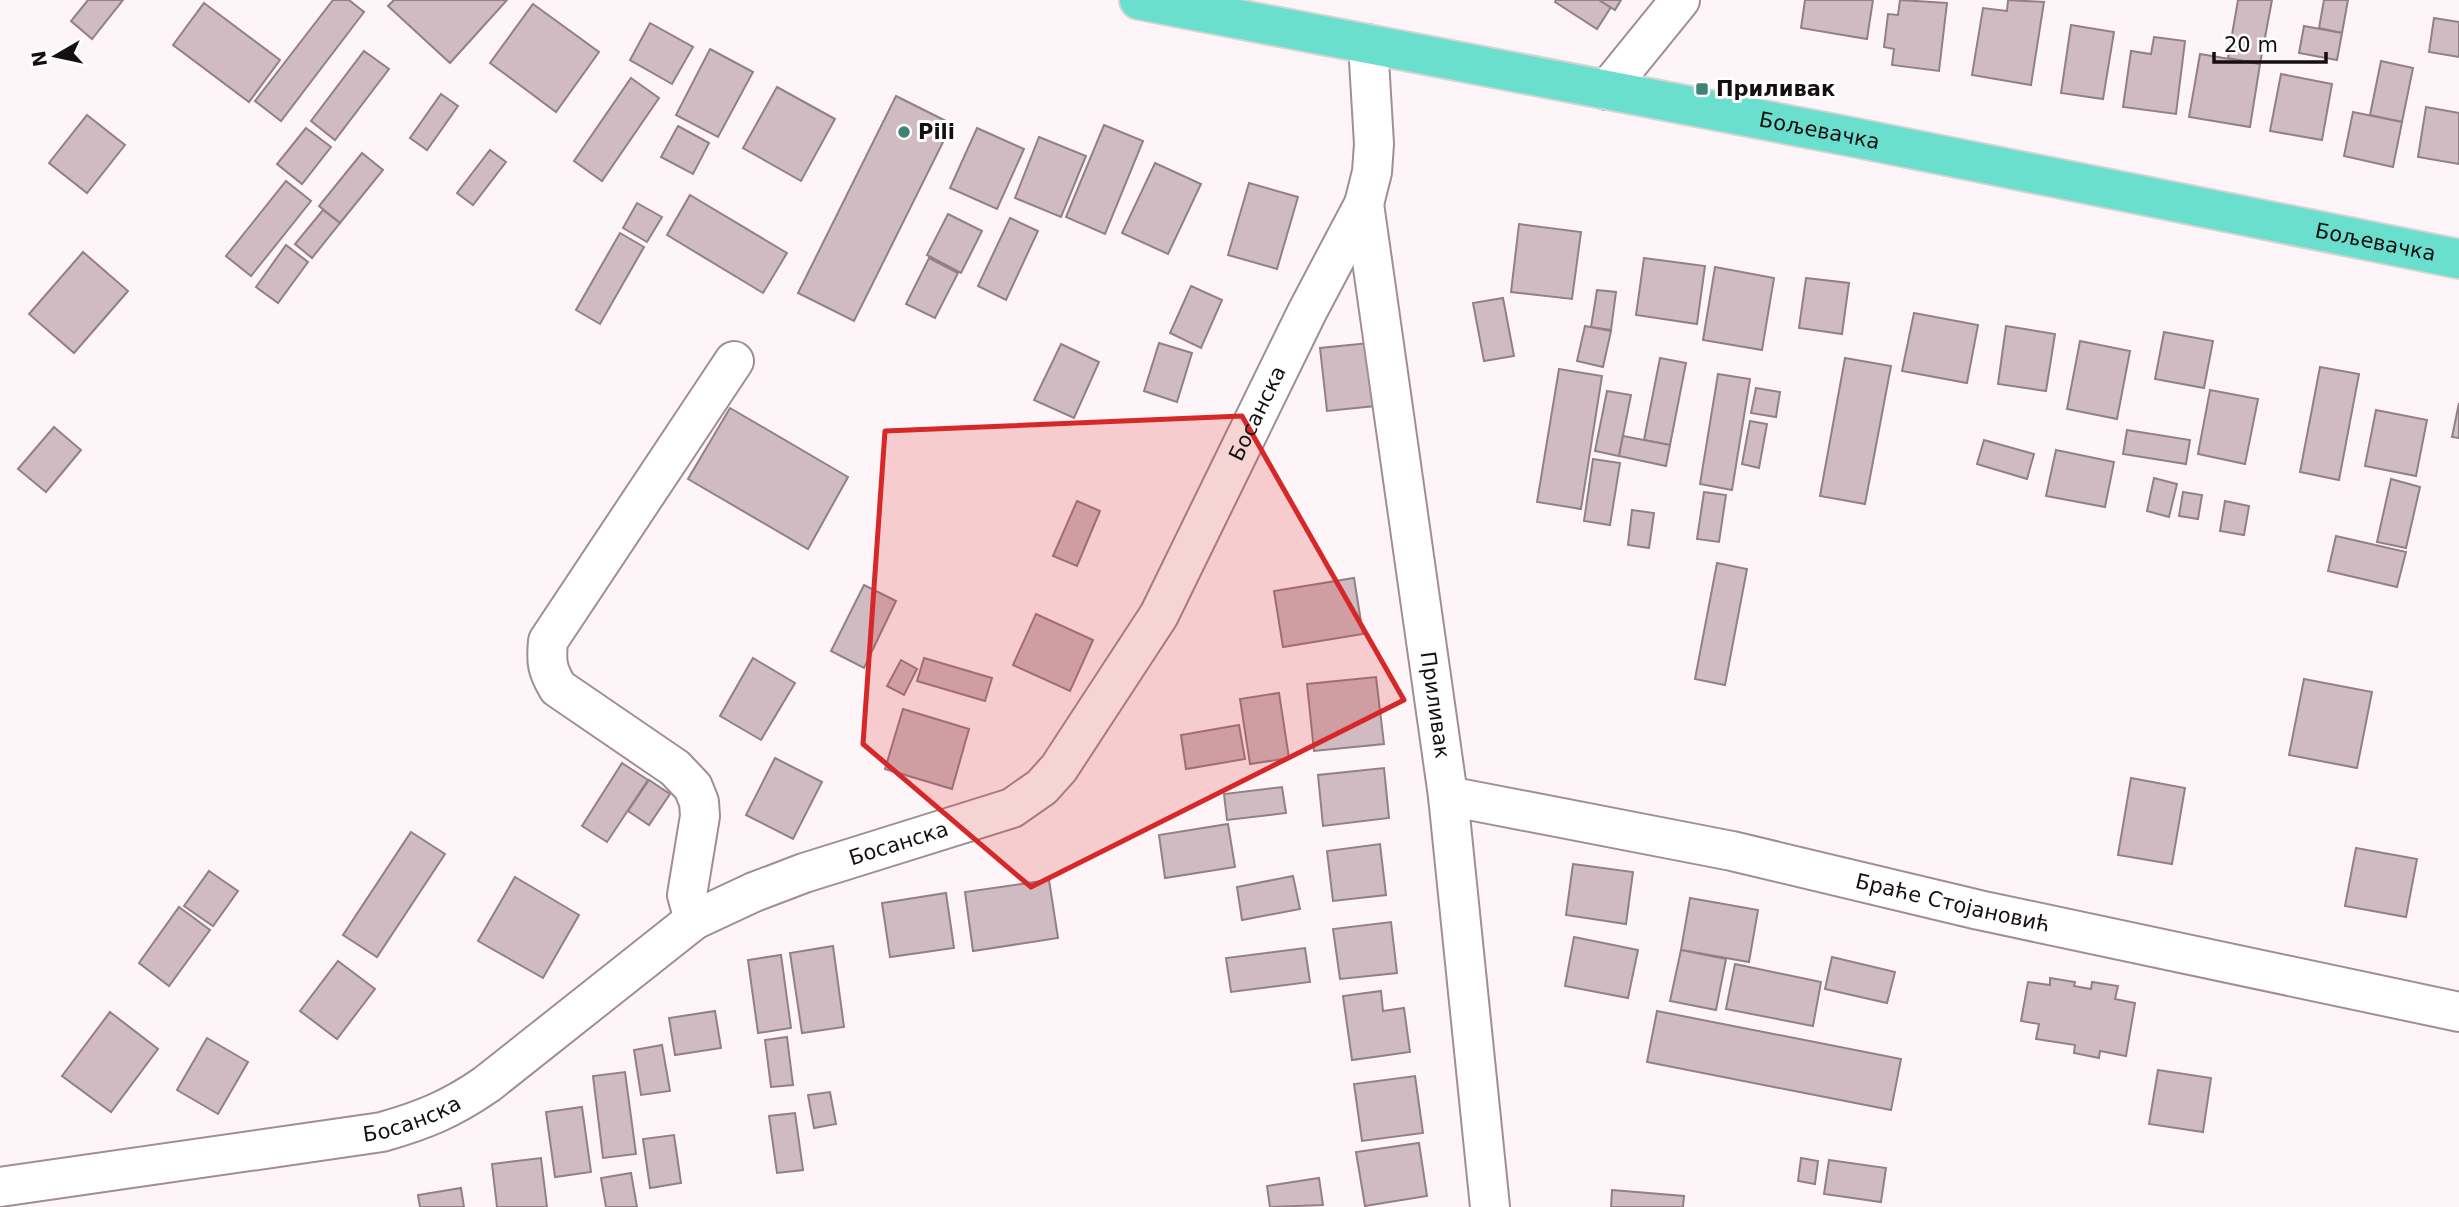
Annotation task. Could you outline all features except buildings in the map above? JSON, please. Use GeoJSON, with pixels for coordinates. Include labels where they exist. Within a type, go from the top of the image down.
{"type":"FeatureCollection","features":[{"type":"Feature","properties":{"kind":"main road","name":"Бољевачка"},"geometry":{"type":"LineString","coordinates":[[1139,0],[2459,259]]}},
{"type":"Feature","properties":{"kind":"street"},"geometry":{"type":"LineString","coordinates":[[1607,90],[1680,0]]}},
{"type":"Feature","properties":{"kind":"street","name":"Босанска"},"geometry":{"type":"LineString","coordinates":[[0,1187],[382,1132],[436,1115],[457,1105],[487,1084],[694,920],[754,892],[804,873],[1012,808],[1042,787],[1076,745],[1159,615],[1307,312],[1364,204],[1373,172],[1374,144],[1368,44]]}},
{"type":"Feature","properties":{"kind":"street","name":"Приливак"},"geometry":{"type":"LineString","coordinates":[[1364,204],[1448,796],[1490,1207]]}},
{"type":"Feature","properties":{"kind":"street"},"geometry":{"type":"LineString","coordinates":[[694,920],[687,895],[700,816],[699,802],[693,787],[675,768],[558,688],[548,672],[546,658],[548,640],[734,361]]}},
{"type":"Feature","properties":{"kind":"street","name":"Браће Стојановић"},"geometry":{"type":"LineString","coordinates":[[1448,796],[1732,851],[1979,910],[2459,1013]]}},
{"type":"Feature","properties":{"kind":"highlighted area"},"geometry":{"type":"Polygon","coordinates":[[[1242,416],[1404,700],[1031,887],[863,744],[885,431],[1242,416]]]}},
{"type":"Feature","properties":{"kind":"place","name":"Приливак"},"geometry":{"type":"Point","coordinates":[1702,89]}},
{"type":"Feature","properties":{"kind":"place","name":"Pili"},"geometry":{"type":"Point","coordinates":[904,132]}}]}
